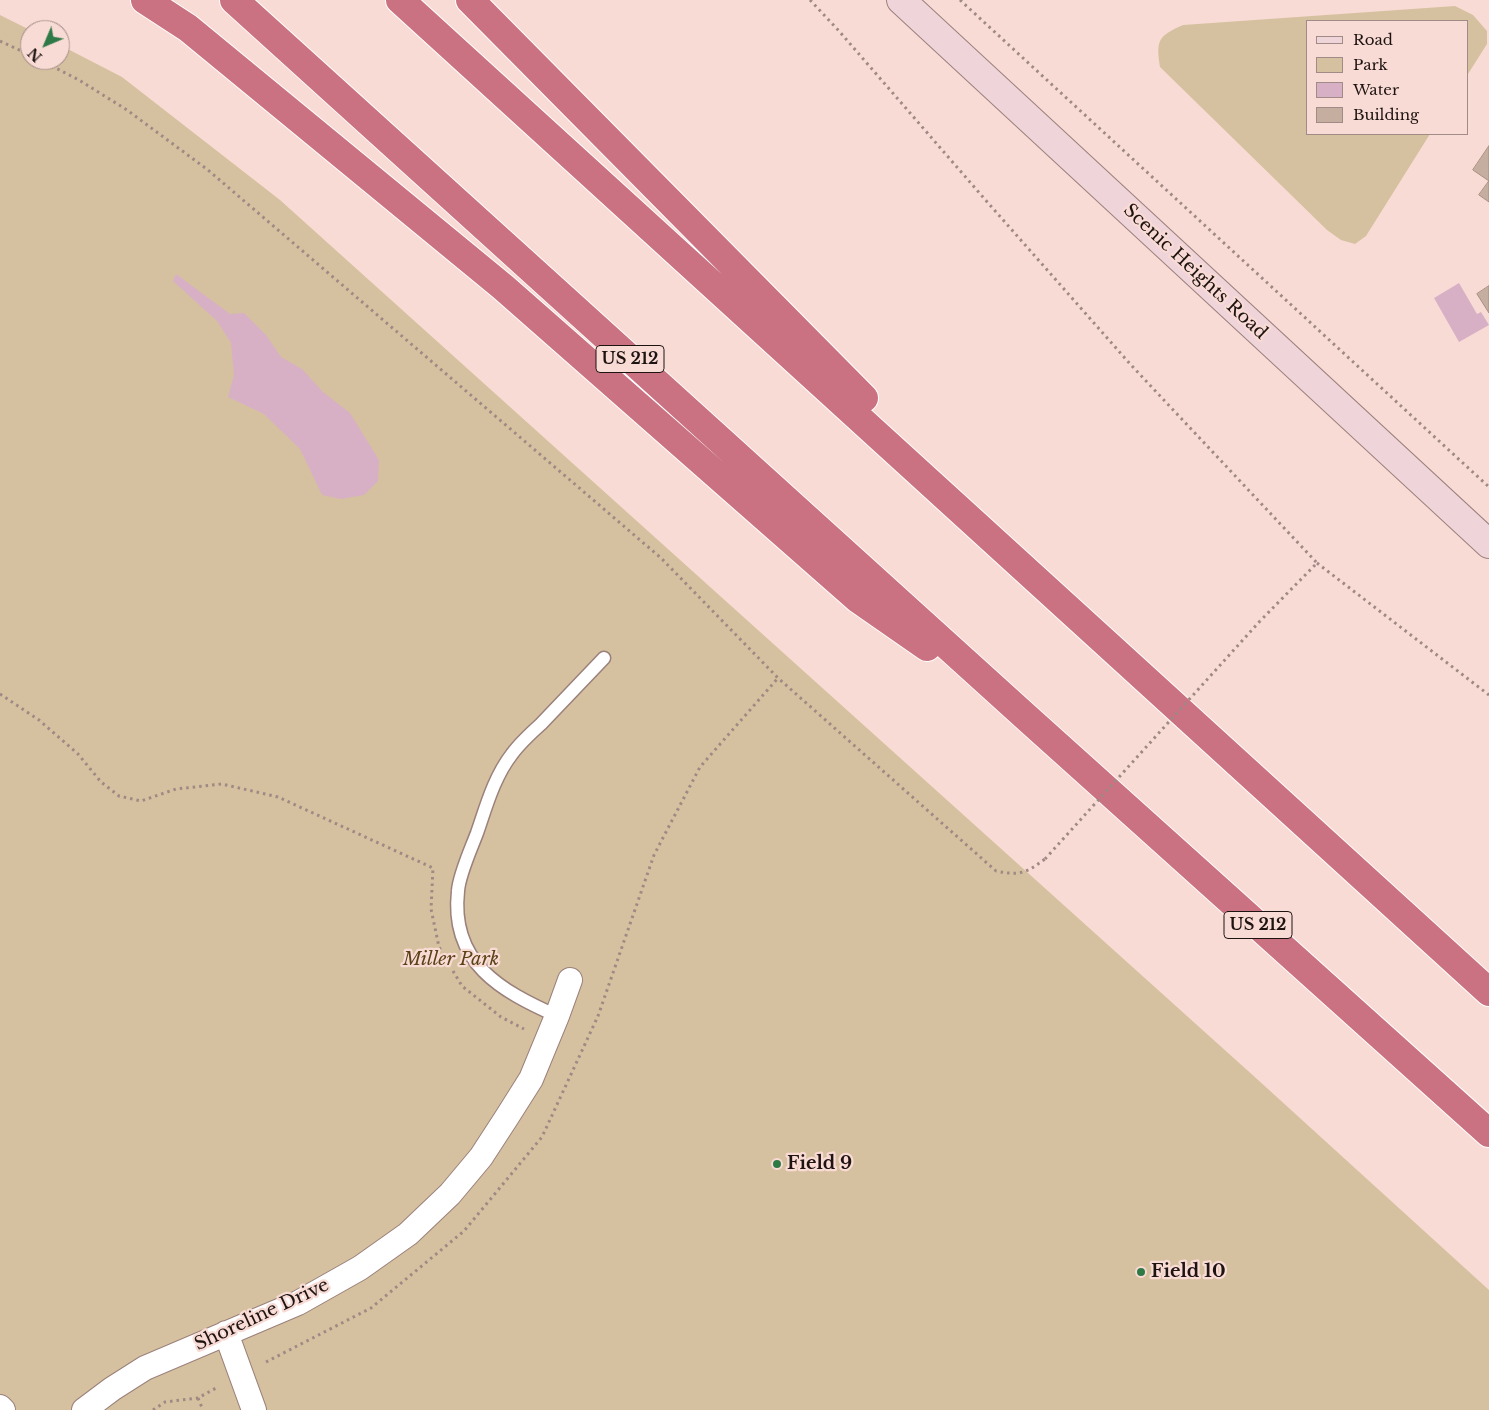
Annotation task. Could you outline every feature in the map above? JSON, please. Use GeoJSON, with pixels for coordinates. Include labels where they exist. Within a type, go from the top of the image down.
{"type":"FeatureCollection","features":[{"type":"Feature","properties":{"kind":"highway"},"geometry":{"type":"LineString","coordinates":[[145,0],[188,28],[503,287],[858,598],[1026,718]]}},
{"type":"Feature","properties":{"kind":"highway","name":"US 212"},"geometry":{"type":"LineString","coordinates":[[234,0],[1026,718],[1489,1133]]}},
{"type":"Feature","properties":{"kind":"highway"},"geometry":{"type":"LineString","coordinates":[[400,0],[1489,992]]}},
{"type":"Feature","properties":{"kind":"highway"},"geometry":{"type":"LineString","coordinates":[[470,0],[1092,629]]}},
{"type":"Feature","properties":{"kind":"street","name":"Scenic Heights Road"},"geometry":{"type":"LineString","coordinates":[[901,0],[1489,544]]}},
{"type":"Feature","properties":{"kind":"street","name":"Shoreline Drive"},"geometry":{"type":"LineString","coordinates":[[84,1410],[145,1368],[306,1298],[360,1268],[408,1234],[450,1194],[481,1157],[531,1079],[570,980]]}},
{"type":"Feature","properties":{"kind":"street"},"geometry":{"type":"LineString","coordinates":[[226,1333],[254,1410]]}},
{"type":"Feature","properties":{"kind":"street"},"geometry":{"type":"LineString","coordinates":[[0,1407],[3,1410]]}},
{"type":"Feature","properties":{"kind":"lane"},"geometry":{"type":"LineString","coordinates":[[557,1016],[530,1004],[498,985],[476,964],[463,942],[458,918],[458,890],[467,859],[493,788],[512,753],[604,658]]}},
{"type":"Feature","properties":{"kind":"path"},"geometry":{"type":"LineString","coordinates":[[810,0],[1131,365],[1316,563],[1489,695]]}},
{"type":"Feature","properties":{"kind":"path"},"geometry":{"type":"LineString","coordinates":[[960,0],[1489,487]]}},
{"type":"Feature","properties":{"kind":"path"},"geometry":{"type":"LineString","coordinates":[[0,41],[20,50]]}},
{"type":"Feature","properties":{"kind":"path"},"geometry":{"type":"LineString","coordinates":[[60,70],[127,110],[208,170],[660,558],[778,678],[996,871],[1012,874],[1029,871],[1045,859],[1260,621],[1316,563]]}},
{"type":"Feature","properties":{"kind":"path"},"geometry":{"type":"LineString","coordinates":[[0,694],[39,720],[78,754],[101,782],[119,796],[142,801],[176,789],[222,784],[278,796],[433,868],[431,909],[438,947],[448,962]]}},
{"type":"Feature","properties":{"kind":"path"},"geometry":{"type":"LineString","coordinates":[[452,970],[462,986],[501,1017],[546,1042]]}},
{"type":"Feature","properties":{"kind":"path"},"geometry":{"type":"LineString","coordinates":[[198,1398],[203,1410]]}},
{"type":"Feature","properties":{"kind":"green space"},"geometry":{"type":"Polygon","coordinates":[[[1455,6],[1473,15],[1487,31],[1487,44],[1469,72],[1469,20],[1306,20],[1306,135],[1429,135],[1366,236],[1355,244],[1341,240],[1327,230],[1160,67],[1158,51],[1161,40],[1168,32],[1183,25],[1455,6]]]}},
{"type":"Feature","properties":{"kind":"green space","name":"Miller Park"},"geometry":{"type":"Polygon","coordinates":[[[0,15],[20,25],[20,70],[70,70],[70,50],[122,77],[280,200],[1489,1290],[1489,1410],[0,1410],[0,15]]]}},
{"type":"Feature","properties":{"kind":"water"},"geometry":{"type":"Polygon","coordinates":[[[176,274],[230,314],[244,313],[266,335],[281,357],[302,369],[323,392],[350,413],[379,460],[378,481],[364,495],[341,499],[322,495],[300,449],[264,414],[228,397],[234,375],[231,343],[217,321],[173,281],[176,274]]]}},
{"type":"Feature","properties":{"kind":"water"},"geometry":{"type":"Polygon","coordinates":[[[1459,283],[1477,314],[1481,312],[1489,325],[1459,342],[1434,298],[1459,283]]]}},
{"type":"Feature","properties":{"kind":"building"},"geometry":{"type":"Polygon","coordinates":[[[1489,146],[1489,181],[1473,170],[1489,146]]]}},
{"type":"Feature","properties":{"kind":"building"},"geometry":{"type":"Polygon","coordinates":[[[1489,181],[1489,202],[1479,195],[1489,181]]]}},
{"type":"Feature","properties":{"kind":"building"},"geometry":{"type":"Polygon","coordinates":[[[1489,286],[1489,313],[1477,294],[1489,286]]]}},
{"type":"Feature","properties":{"kind":"place","name":"Field 9"},"geometry":{"type":"Point","coordinates":[777,1164]}},
{"type":"Feature","properties":{"kind":"place","name":"Field 10"},"geometry":{"type":"Point","coordinates":[1141,1272]}}]}
